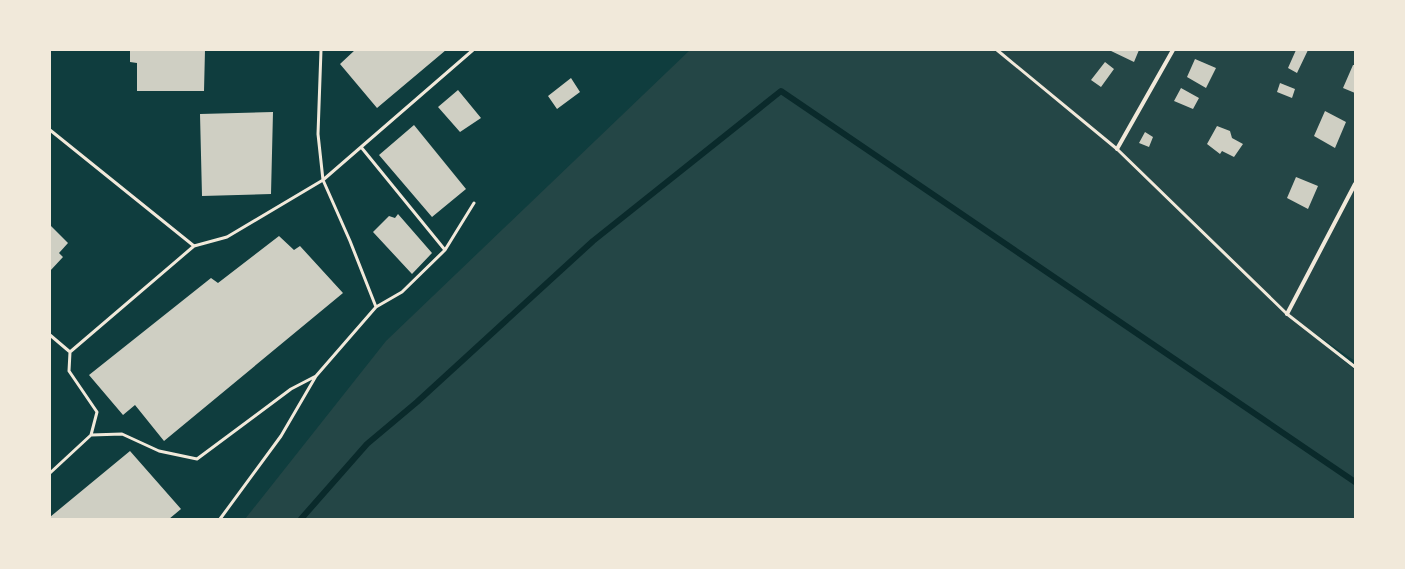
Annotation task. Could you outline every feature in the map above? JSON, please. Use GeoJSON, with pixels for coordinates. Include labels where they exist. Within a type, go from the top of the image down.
{"type":"FeatureCollection","features":[{"type":"Feature","properties":{"kind":"street"},"geometry":{"type":"LineString","coordinates":[[1117,149],[1173,50]]}},
{"type":"Feature","properties":{"kind":"street"},"geometry":{"type":"LineString","coordinates":[[1286,314],[1355,184]]}},
{"type":"Feature","properties":{"kind":"lane"},"geometry":{"type":"LineString","coordinates":[[321,50],[318,134],[323,180],[350,241],[376,307]]}},
{"type":"Feature","properties":{"kind":"lane"},"geometry":{"type":"LineString","coordinates":[[50,473],[91,435],[96,412],[69,371],[70,352],[194,246],[227,237],[323,180],[473,50]]}},
{"type":"Feature","properties":{"kind":"lane"},"geometry":{"type":"LineString","coordinates":[[997,50],[1117,149],[1286,314],[1355,367]]}},
{"type":"Feature","properties":{"kind":"lane"},"geometry":{"type":"LineString","coordinates":[[50,130],[194,246]]}},
{"type":"Feature","properties":{"kind":"lane"},"geometry":{"type":"LineString","coordinates":[[361,147],[445,250]]}},
{"type":"Feature","properties":{"kind":"lane"},"geometry":{"type":"LineString","coordinates":[[220,519],[281,436],[316,376],[376,307],[402,292],[445,250],[474,204]]}},
{"type":"Feature","properties":{"kind":"lane"},"geometry":{"type":"LineString","coordinates":[[50,335],[70,352]]}},
{"type":"Feature","properties":{"kind":"lane"},"geometry":{"type":"LineString","coordinates":[[91,435],[122,434],[158,451],[197,459],[291,389],[316,376]]}},
{"type":"Feature","properties":{"kind":"shaded area"},"geometry":{"type":"Polygon","coordinates":[[[690,50],[1355,50],[1355,361],[1292,318],[1355,370],[1355,519],[245,519],[386,341],[690,50]]]}},
{"type":"Feature","properties":{"kind":"building"},"geometry":{"type":"Polygon","coordinates":[[[130,50],[205,50],[204,91],[137,91],[137,63],[130,62],[130,50]]]}},
{"type":"Feature","properties":{"kind":"building"},"geometry":{"type":"Polygon","coordinates":[[[355,50],[446,50],[377,108],[340,64],[355,50]]]}},
{"type":"Feature","properties":{"kind":"building"},"geometry":{"type":"Polygon","coordinates":[[[1109,50],[1139,50],[1134,62],[1109,50]]]}},
{"type":"Feature","properties":{"kind":"building"},"geometry":{"type":"Polygon","coordinates":[[[1296,50],[1308,50],[1297,73],[1288,68],[1296,50]]]}},
{"type":"Feature","properties":{"kind":"building"},"geometry":{"type":"Polygon","coordinates":[[[1195,59],[1216,68],[1206,88],[1187,77],[1195,59]]]}},
{"type":"Feature","properties":{"kind":"building"},"geometry":{"type":"Polygon","coordinates":[[[1105,62],[1114,69],[1101,87],[1091,80],[1105,62]]]}},
{"type":"Feature","properties":{"kind":"building"},"geometry":{"type":"Polygon","coordinates":[[[1353,65],[1355,65],[1355,93],[1343,88],[1353,65]]]}},
{"type":"Feature","properties":{"kind":"building"},"geometry":{"type":"Polygon","coordinates":[[[571,78],[580,92],[557,109],[548,96],[571,78]]]}},
{"type":"Feature","properties":{"kind":"building"},"geometry":{"type":"Polygon","coordinates":[[[1280,83],[1295,89],[1292,98],[1277,92],[1280,83]]]}},
{"type":"Feature","properties":{"kind":"building"},"geometry":{"type":"Polygon","coordinates":[[[1181,88],[1199,98],[1193,109],[1174,101],[1181,88]]]}},
{"type":"Feature","properties":{"kind":"building"},"geometry":{"type":"Polygon","coordinates":[[[458,90],[481,118],[460,132],[438,107],[458,90]]]}},
{"type":"Feature","properties":{"kind":"building"},"geometry":{"type":"Polygon","coordinates":[[[1325,111],[1346,122],[1335,148],[1314,136],[1325,111]]]}},
{"type":"Feature","properties":{"kind":"building"},"geometry":{"type":"Polygon","coordinates":[[[273,112],[271,194],[202,196],[200,114],[273,112]]]}},
{"type":"Feature","properties":{"kind":"building"},"geometry":{"type":"Polygon","coordinates":[[[414,125],[466,189],[432,217],[379,155],[414,125]]]}},
{"type":"Feature","properties":{"kind":"building"},"geometry":{"type":"Polygon","coordinates":[[[1217,126],[1230,131],[1232,138],[1243,144],[1234,157],[1222,151],[1220,154],[1207,144],[1217,126]]]}},
{"type":"Feature","properties":{"kind":"building"},"geometry":{"type":"Polygon","coordinates":[[[1145,132],[1153,137],[1149,147],[1139,143],[1145,132]]]}},
{"type":"Feature","properties":{"kind":"building"},"geometry":{"type":"Polygon","coordinates":[[[1296,177],[1318,186],[1308,209],[1287,198],[1296,177]]]}},
{"type":"Feature","properties":{"kind":"building"},"geometry":{"type":"Polygon","coordinates":[[[398,214],[432,253],[412,274],[373,232],[389,216],[395,218],[398,214]]]}},
{"type":"Feature","properties":{"kind":"building"},"geometry":{"type":"Polygon","coordinates":[[[50,225],[68,243],[59,253],[63,257],[50,271],[50,225]]]}},
{"type":"Feature","properties":{"kind":"building"},"geometry":{"type":"Polygon","coordinates":[[[279,236],[294,250],[300,246],[343,293],[164,441],[135,405],[123,415],[89,375],[211,278],[218,283],[279,236]]]}},
{"type":"Feature","properties":{"kind":"building"},"geometry":{"type":"Polygon","coordinates":[[[130,451],[181,509],[169,519],[50,519],[50,517],[130,451]]]}},
{"type":"Feature","properties":{"kind":"waterway"},"geometry":{"type":"LineString","coordinates":[[301,519],[367,444],[417,402],[593,241],[781,91],[1355,482]]}}]}
